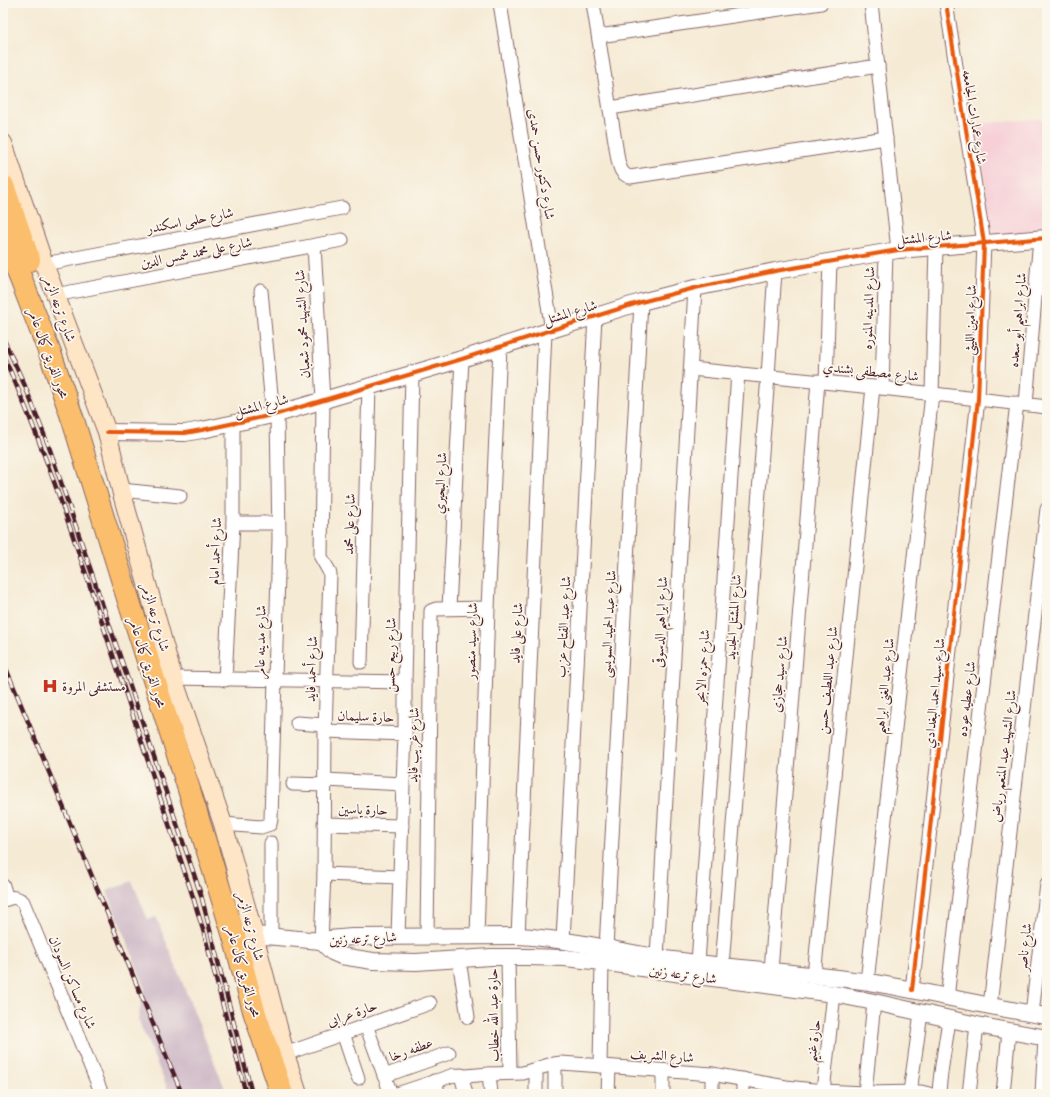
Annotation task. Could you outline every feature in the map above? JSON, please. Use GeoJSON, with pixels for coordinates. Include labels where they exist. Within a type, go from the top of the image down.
{"type":"FeatureCollection","features":[{"type":"Feature","properties":{"kind":"highway"},"geometry":{"type":"LineString","coordinates":[[3,186],[35,258],[68,373],[73,420]]}},
{"type":"Feature","properties":{"kind":"highway","name":"محور الفريق كمال عامر"},"geometry":{"type":"LineString","coordinates":[[3,233],[51,356],[73,420],[187,783],[235,940],[254,1011],[282,1094]]}},
{"type":"Feature","properties":{"kind":"highway","name":"محور الفريق كمال عامر"},"geometry":{"type":"LineString","coordinates":[[3,268],[46,385],[82,490],[225,944],[268,1094]]}},
{"type":"Feature","properties":{"kind":"main road","name":"شارع ترعه الزمر"},"geometry":{"type":"LineString","coordinates":[[3,143],[35,258],[55,295],[107,432],[121,490],[173,678],[263,936],[285,1054],[298,1094]]}},
{"type":"Feature","properties":{"kind":"street","name":"شارع دكتور حسن حمدى"},"geometry":{"type":"LineString","coordinates":[[500,3],[548,331]]}},
{"type":"Feature","properties":{"kind":"street"},"geometry":{"type":"LineString","coordinates":[[593,3],[620,169],[624,175],[630,177],[886,138]]}},
{"type":"Feature","properties":{"kind":"street"},"geometry":{"type":"LineString","coordinates":[[598,36],[821,3]]}},
{"type":"Feature","properties":{"kind":"street","name":"شارع المدينه المنوره"},"geometry":{"type":"LineString","coordinates":[[871,3],[886,138],[892,251],[877,387]]}},
{"type":"Feature","properties":{"kind":"street","name":"شارع عمارات الجامعه"},"geometry":{"type":"LineString","coordinates":[[946,3],[984,239]]}},
{"type":"Feature","properties":{"kind":"street"},"geometry":{"type":"LineString","coordinates":[[610,108],[878,66]]}},
{"type":"Feature","properties":{"kind":"street","name":"شارع حلمى اسكندر"},"geometry":{"type":"LineString","coordinates":[[35,258],[342,208]]}},
{"type":"Feature","properties":{"kind":"street","name":"شارع المشتل"},"geometry":{"type":"LineString","coordinates":[[107,432],[185,433],[275,414],[462,359],[641,302],[695,288],[775,271],[892,251],[936,247],[984,239],[1043,238]]}},
{"type":"Feature","properties":{"kind":"street","name":"شارع ابراهيم أبو سعده"},"geometry":{"type":"LineString","coordinates":[[1021,404],[1043,238]]}},
{"type":"Feature","properties":{"kind":"street","name":"شارع امين الليثى"},"geometry":{"type":"LineString","coordinates":[[978,399],[984,239]]}},
{"type":"Feature","properties":{"kind":"street","name":"شارع على محمد شمس الدين"},"geometry":{"type":"LineString","coordinates":[[55,295],[342,240]]}},
{"type":"Feature","properties":{"kind":"street","name":"شارع الشهيد محمود شعبان"},"geometry":{"type":"LineString","coordinates":[[314,246],[323,400]]}},
{"type":"Feature","properties":{"kind":"street","name":"شارع عبد الغنى ابراهيم"},"geometry":{"type":"LineString","coordinates":[[867,982],[932,394],[936,247]]}},
{"type":"Feature","properties":{"kind":"street","name":"شارع سيد حجازى"},"geometry":{"type":"LineString","coordinates":[[771,970],[822,382],[830,261]]}},
{"type":"Feature","properties":{"kind":"street","name":"شارع المشتل الجديد"},"geometry":{"type":"LineString","coordinates":[[722,966],[775,271]]}},
{"type":"Feature","properties":{"kind":"street","name":"شارع ابراهيم الدسوقى"},"geometry":{"type":"LineString","coordinates":[[657,957],[695,288]]}},
{"type":"Feature","properties":{"kind":"street","name":"شارع مدينه عامر"},"geometry":{"type":"LineString","coordinates":[[223,824],[261,827],[270,824],[271,818],[278,523],[275,414],[261,291]]}},
{"type":"Feature","properties":{"kind":"street","name":"شارع عبد الحميد السويسى"},"geometry":{"type":"LineString","coordinates":[[608,1094],[604,1067],[604,955],[641,302]]}},
{"type":"Feature","properties":{"kind":"street","name":"شارع عبد الفتاح عزب"},"geometry":{"type":"LineString","coordinates":[[563,940],[595,316]]}},
{"type":"Feature","properties":{"kind":"street","name":"شارع على فايد"},"geometry":{"type":"LineString","coordinates":[[518,936],[548,331]]}},
{"type":"Feature","properties":{"kind":"street","name":"شارع سيد منصور"},"geometry":{"type":"LineString","coordinates":[[476,936],[488,608],[500,347]]}},
{"type":"Feature","properties":{"kind":"street","name":"شارع البحيري"},"geometry":{"type":"LineString","coordinates":[[449,608],[462,359]]}},
{"type":"Feature","properties":{"kind":"street","name":"شارع مصطفى بشندي"},"geometry":{"type":"LineString","coordinates":[[691,369],[877,387],[1047,407]]}},
{"type":"Feature","properties":{"kind":"street","name":"شارع حمزه الابحر"},"geometry":{"type":"LineString","coordinates":[[698,963],[738,373]]}},
{"type":"Feature","properties":{"kind":"street","name":"شارع ربيع حسن"},"geometry":{"type":"LineString","coordinates":[[398,936],[402,784],[405,734],[412,374]]}},
{"type":"Feature","properties":{"kind":"street","name":"شارع على محمد"},"geometry":{"type":"LineString","coordinates":[[361,662],[369,387]]}},
{"type":"Feature","properties":{"kind":"street","name":"شارع عبد اللطيف حسن"},"geometry":{"type":"LineString","coordinates":[[814,976],[877,387]]}},
{"type":"Feature","properties":{"kind":"street","name":"شارع سيد احمد البغدادي"},"geometry":{"type":"LineString","coordinates":[[912,990],[978,399]]}},
{"type":"Feature","properties":{"kind":"street","name":"شارع أحمد فايد"},"geometry":{"type":"LineString","coordinates":[[321,941],[324,874],[325,728],[330,575],[321,558],[323,400]]}},
{"type":"Feature","properties":{"kind":"street","name":"شارع عطيه عوده"},"geometry":{"type":"LineString","coordinates":[[947,998],[1021,404]]}},
{"type":"Feature","properties":{"kind":"street","name":"شارع أحمد امام"},"geometry":{"type":"LineString","coordinates":[[225,680],[233,523],[233,424]]}},
{"type":"Feature","properties":{"kind":"street"},"geometry":{"type":"LineString","coordinates":[[121,490],[180,496]]}},
{"type":"Feature","properties":{"kind":"street","name":"شارع الشهيد عبد المنعم رياض"},"geometry":{"type":"LineString","coordinates":[[990,1006],[1047,509]]}},
{"type":"Feature","properties":{"kind":"street"},"geometry":{"type":"LineString","coordinates":[[233,523],[278,523]]}},
{"type":"Feature","properties":{"kind":"street","name":"شارع غريب فايد"},"geometry":{"type":"LineString","coordinates":[[427,936],[431,612],[434,609],[488,608]]}},
{"type":"Feature","properties":{"kind":"street"},"geometry":{"type":"LineString","coordinates":[[173,678],[275,681],[405,682]]}},
{"type":"Feature","properties":{"kind":"street","name":"حارة سليمان"},"geometry":{"type":"LineString","coordinates":[[297,723],[325,728],[405,734]]}},
{"type":"Feature","properties":{"kind":"street"},"geometry":{"type":"LineString","coordinates":[[293,784],[402,784]]}},
{"type":"Feature","properties":{"kind":"street","name":"حارة ياسين"},"geometry":{"type":"LineString","coordinates":[[324,824],[402,826]]}},
{"type":"Feature","properties":{"kind":"street"},"geometry":{"type":"LineString","coordinates":[[263,936],[271,843]]}},
{"type":"Feature","properties":{"kind":"street"},"geometry":{"type":"LineString","coordinates":[[324,874],[400,877]]}},
{"type":"Feature","properties":{"kind":"street","name":"شارع ناصر"},"geometry":{"type":"LineString","coordinates":[[1040,1015],[1047,884]]}},
{"type":"Feature","properties":{"kind":"street"},"geometry":{"type":"LineString","coordinates":[[3,886],[5,899]]}},
{"type":"Feature","properties":{"kind":"street","name":"شارع مساكن السودان"},"geometry":{"type":"LineString","coordinates":[[5,899],[13,897],[18,898],[23,902],[102,1094]]}},
{"type":"Feature","properties":{"kind":"street","name":"شارع ترعه زنين"},"geometry":{"type":"LineString","coordinates":[[263,936],[321,941],[352,937],[398,936],[518,936],[563,940],[604,955],[675,973],[834,994],[949,1020],[1046,1038]]}},
{"type":"Feature","properties":{"kind":"street","name":"شارع ترعه زنين"},"geometry":{"type":"LineString","coordinates":[[321,941],[332,952],[351,959],[416,962],[508,957],[565,958],[604,955],[657,957],[722,966],[771,970],[867,982],[1040,1015]]}},
{"type":"Feature","properties":{"kind":"street","name":"حارة عبد الله خطاب"},"geometry":{"type":"LineString","coordinates":[[508,957],[510,1073]]}},
{"type":"Feature","properties":{"kind":"street"},"geometry":{"type":"LineString","coordinates":[[459,960],[468,1017]]}},
{"type":"Feature","properties":{"kind":"street","name":"حارة غنيم"},"geometry":{"type":"LineString","coordinates":[[823,1091],[834,994]]}},
{"type":"Feature","properties":{"kind":"street"},"geometry":{"type":"LineString","coordinates":[[859,1093],[874,1002]]}},
{"type":"Feature","properties":{"kind":"street","name":"حارة عرابى"},"geometry":{"type":"LineString","coordinates":[[285,1054],[430,1003]]}},
{"type":"Feature","properties":{"kind":"street"},"geometry":{"type":"LineString","coordinates":[[908,1093],[921,1013]]}},
{"type":"Feature","properties":{"kind":"street"},"geometry":{"type":"LineString","coordinates":[[939,1094],[949,1020]]}},
{"type":"Feature","properties":{"kind":"street"},"geometry":{"type":"LineString","coordinates":[[366,1025],[391,1094]]}},
{"type":"Feature","properties":{"kind":"street"},"geometry":{"type":"LineString","coordinates":[[969,1094],[977,1025]]}},
{"type":"Feature","properties":{"kind":"street"},"geometry":{"type":"LineString","coordinates":[[1003,1094],[1009,1031]]}},
{"type":"Feature","properties":{"kind":"street"},"geometry":{"type":"LineString","coordinates":[[343,1033],[358,1078]]}},
{"type":"Feature","properties":{"kind":"street"},"geometry":{"type":"LineString","coordinates":[[1042,1094],[1046,1038]]}},
{"type":"Feature","properties":{"kind":"street","name":"عطفه رخا"},"geometry":{"type":"LineString","coordinates":[[384,1076],[449,1053]]}},
{"type":"Feature","properties":{"kind":"street"},"geometry":{"type":"LineString","coordinates":[[555,1064],[555,1094]]}},
{"type":"Feature","properties":{"kind":"street","name":"شارع الشريف"},"geometry":{"type":"LineString","coordinates":[[397,1094],[454,1075],[466,1076],[523,1073],[555,1064],[712,1074],[805,1092],[823,1091],[930,1094]]}},
{"type":"Feature","properties":{"kind":"street"},"geometry":{"type":"LineString","coordinates":[[536,1069],[536,1094]]}},
{"type":"Feature","properties":{"kind":"street"},"geometry":{"type":"LineString","coordinates":[[663,1071],[663,1094]]}},
{"type":"Feature","properties":{"kind":"street"},"geometry":{"type":"LineString","coordinates":[[489,1074],[491,1094]]}},
{"type":"Feature","properties":{"kind":"street"},"geometry":{"type":"LineString","coordinates":[[712,1074],[712,1094]]}},
{"type":"Feature","properties":{"kind":"street"},"geometry":{"type":"LineString","coordinates":[[461,1075],[466,1094]]}},
{"type":"Feature","properties":{"kind":"street"},"geometry":{"type":"LineString","coordinates":[[742,1094],[743,1079]]}},
{"type":"Feature","properties":{"kind":"street"},"geometry":{"type":"LineString","coordinates":[[434,1081],[439,1094]]}},
{"type":"Feature","properties":{"kind":"shaded area"},"geometry":{"type":"Polygon","coordinates":[[[1047,118],[1047,230],[992,236],[978,124],[1047,118]]]}},
{"type":"Feature","properties":{"kind":"shaded area"},"geometry":{"type":"Polygon","coordinates":[[[132,881],[148,920],[156,917],[227,1094],[170,1094],[138,1019],[145,987],[107,891],[132,881]]]}},
{"type":"Feature","properties":{"kind":"railway"},"geometry":{"type":"LineString","coordinates":[[3,338],[25,386],[49,447],[201,895],[252,1094]]}},
{"type":"Feature","properties":{"kind":"railway"},"geometry":{"type":"LineString","coordinates":[[3,355],[30,418],[65,513],[193,897],[204,933],[246,1094]]}},
{"type":"Feature","properties":{"kind":"railway"},"geometry":{"type":"LineString","coordinates":[[3,661],[182,1094]]}},
{"type":"Feature","properties":{"kind":"cycle path"},"geometry":{"type":"LineString","coordinates":[[912,990],[978,399],[984,243],[946,3]]}},
{"type":"Feature","properties":{"kind":"cycle path"},"geometry":{"type":"LineString","coordinates":[[107,432],[185,433],[277,414],[462,359],[641,302],[695,288],[775,271],[898,250],[1047,238]]}},
{"type":"Feature","properties":{"kind":"place","name":"مستشفى المروة"},"geometry":{"type":"Point","coordinates":[50,686]}}]}
